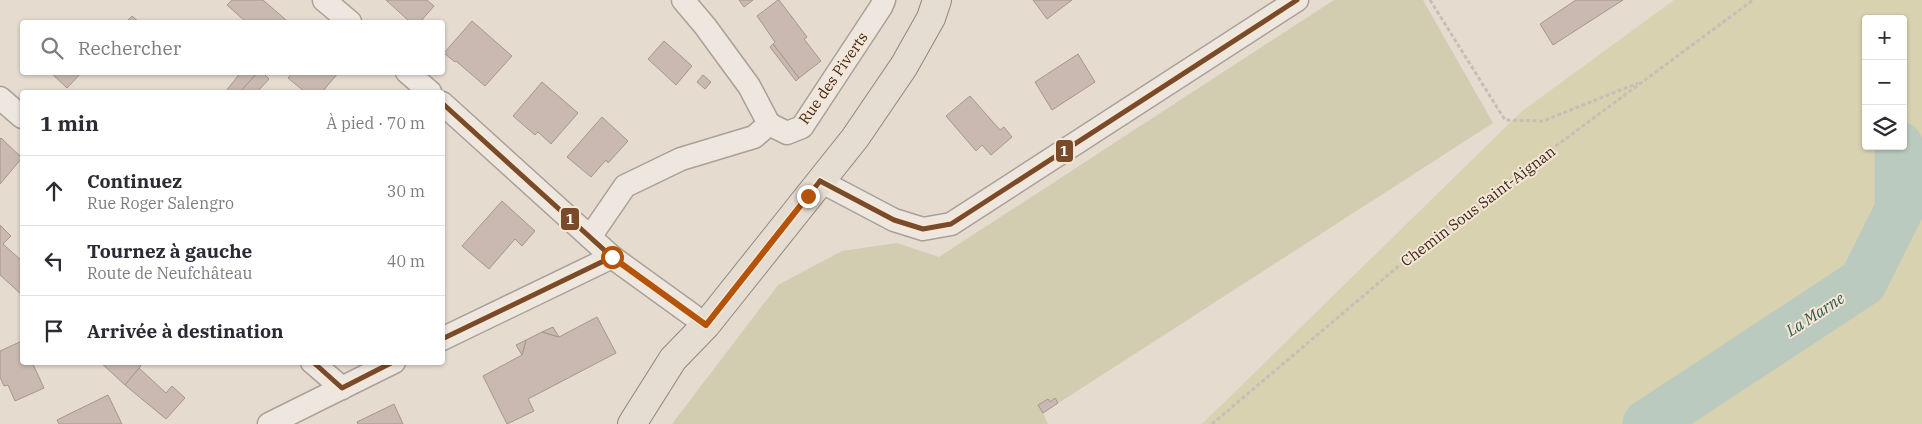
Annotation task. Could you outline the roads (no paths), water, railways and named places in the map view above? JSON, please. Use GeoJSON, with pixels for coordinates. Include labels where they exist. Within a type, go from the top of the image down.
{"type":"FeatureCollection","features":[{"type":"Feature","properties":{"kind":"main road"},"geometry":{"type":"LineString","coordinates":[[632,424],[673,359],[706,325],[855,138],[904,66],[931,18],[937,0]]}},
{"type":"Feature","properties":{"kind":"street"},"geometry":{"type":"LineString","coordinates":[[324,0],[348,20]]}},
{"type":"Feature","properties":{"kind":"street"},"geometry":{"type":"LineString","coordinates":[[590,237],[625,186],[681,159],[754,137],[769,124],[749,86],[705,26],[683,0]]}},
{"type":"Feature","properties":{"kind":"street","name":"Rue des Piverts"},"geometry":{"type":"LineString","coordinates":[[769,124],[788,133],[802,127],[884,0]]}},
{"type":"Feature","properties":{"kind":"street"},"geometry":{"type":"LineString","coordinates":[[820,181],[894,220],[923,229],[951,224],[1296,0]]}},
{"type":"Feature","properties":{"kind":"street"},"geometry":{"type":"LineString","coordinates":[[410,75],[428,90]]}},
{"type":"Feature","properties":{"kind":"street"},"geometry":{"type":"LineString","coordinates":[[0,98],[20,116]]}},
{"type":"Feature","properties":{"kind":"street"},"geometry":{"type":"LineString","coordinates":[[445,106],[612,257],[706,325]]}},
{"type":"Feature","properties":{"kind":"street"},"geometry":{"type":"LineString","coordinates":[[445,338],[612,257]]}},
{"type":"Feature","properties":{"kind":"street"},"geometry":{"type":"LineString","coordinates":[[315,365],[342,388]]}},
{"type":"Feature","properties":{"kind":"street"},"geometry":{"type":"LineString","coordinates":[[269,424],[388,365]]}},
{"type":"Feature","properties":{"kind":"waterway","name":"La Marne"},"geometry":{"type":"LineString","coordinates":[[1647,424],[1863,282],[1899,210],[1899,150]]}}]}
